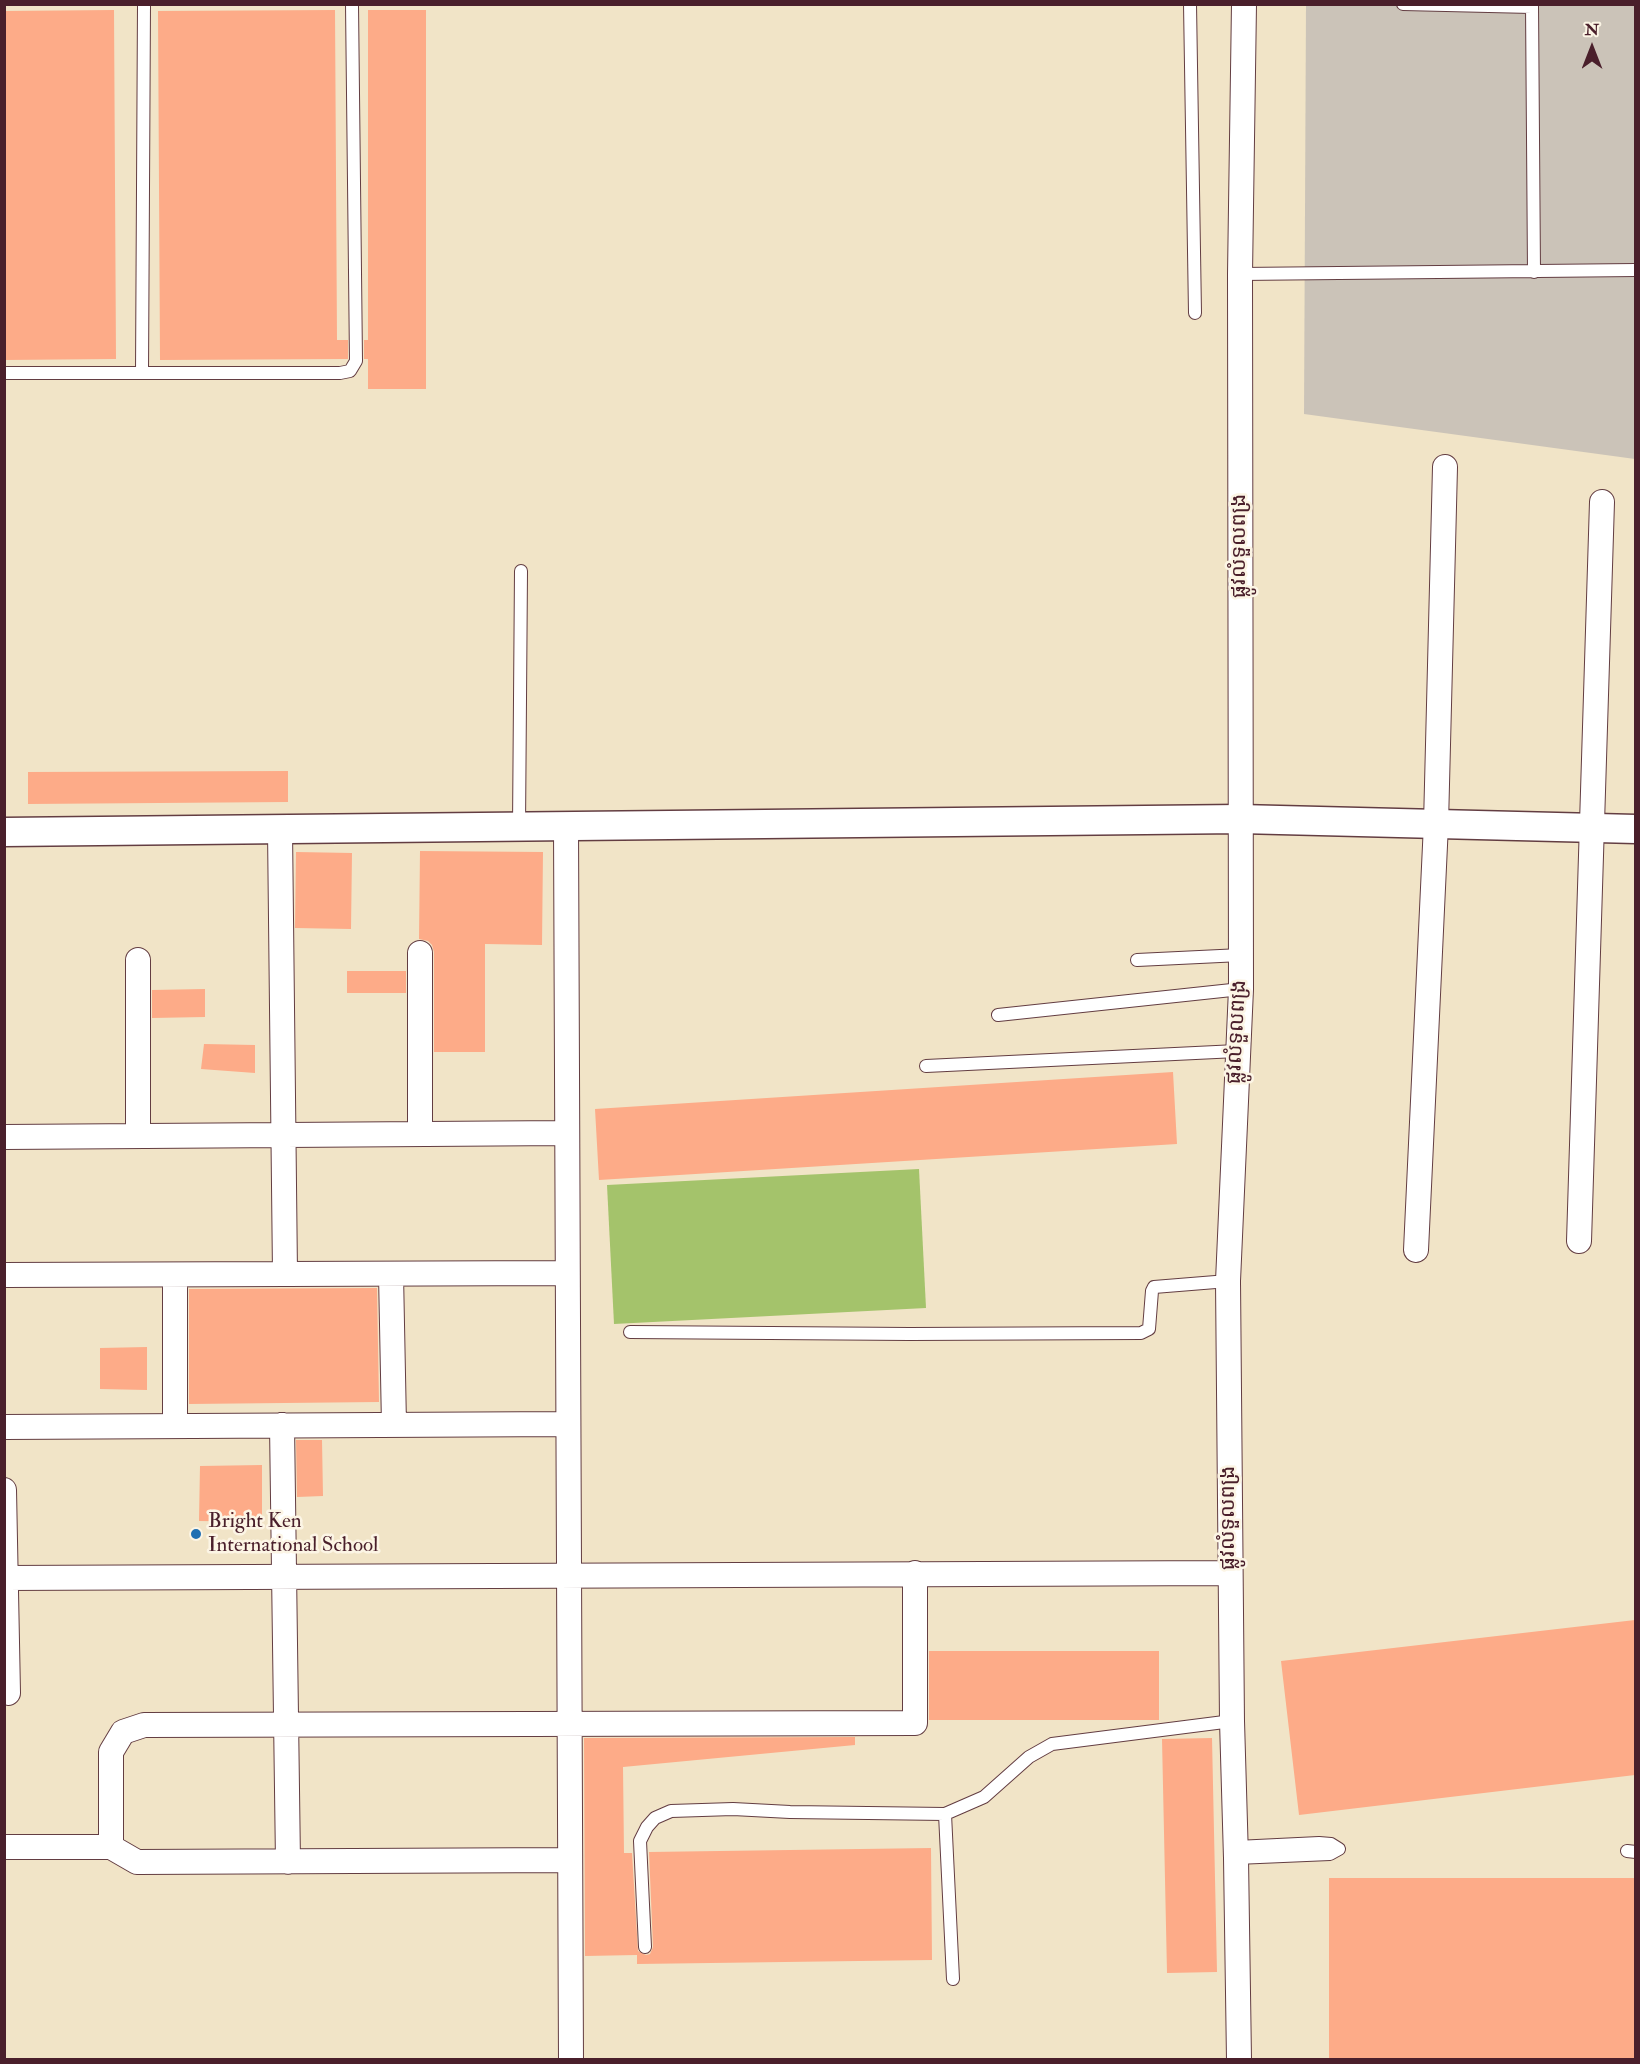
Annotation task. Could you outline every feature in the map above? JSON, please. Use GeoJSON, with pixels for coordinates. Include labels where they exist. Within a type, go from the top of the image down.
{"type":"FeatureCollection","features":[{"type":"Feature","properties":{"kind":"street","name":"ផ្លូវលំទួលពង្រ"},"geometry":{"type":"LineString","coordinates":[[1239,2060],[1232,1721],[1228,1281],[1241,989],[1240,274],[1244,4]]}},
{"type":"Feature","properties":{"kind":"street"},"geometry":{"type":"LineString","coordinates":[[1416,1250],[1436,824],[1445,467]]}},
{"type":"Feature","properties":{"kind":"street"},"geometry":{"type":"LineString","coordinates":[[1580,1241],[1602,502]]}},
{"type":"Feature","properties":{"kind":"street"},"geometry":{"type":"LineString","coordinates":[[4,832],[1240,819],[1635,829]]}},
{"type":"Feature","properties":{"kind":"street"},"geometry":{"type":"LineString","coordinates":[[566,826],[571,2060]]}},
{"type":"Feature","properties":{"kind":"street"},"geometry":{"type":"LineString","coordinates":[[280,830],[285,1274]]}},
{"type":"Feature","properties":{"kind":"street"},"geometry":{"type":"LineString","coordinates":[[420,953],[420,1134]]}},
{"type":"Feature","properties":{"kind":"street"},"geometry":{"type":"LineString","coordinates":[[138,960],[138,1136]]}},
{"type":"Feature","properties":{"kind":"street"},"geometry":{"type":"LineString","coordinates":[[4,1137],[566,1133]]}},
{"type":"Feature","properties":{"kind":"street"},"geometry":{"type":"LineString","coordinates":[[4,1275],[567,1273]]}},
{"type":"Feature","properties":{"kind":"street"},"geometry":{"type":"LineString","coordinates":[[391,1274],[394,1425]]}},
{"type":"Feature","properties":{"kind":"street"},"geometry":{"type":"LineString","coordinates":[[175,1275],[175,1426]]}},
{"type":"Feature","properties":{"kind":"street"},"geometry":{"type":"LineString","coordinates":[[4,1426],[568,1424]]}},
{"type":"Feature","properties":{"kind":"street"},"geometry":{"type":"LineString","coordinates":[[282,1425],[288,1862]]}},
{"type":"Feature","properties":{"kind":"street"},"geometry":{"type":"LineString","coordinates":[[4,1490],[8,1693]]}},
{"type":"Feature","properties":{"kind":"street"},"geometry":{"type":"LineString","coordinates":[[111,1846],[111,1752],[123,1732],[144,1725],[915,1723],[915,1573]]}},
{"type":"Feature","properties":{"kind":"street"},"geometry":{"type":"LineString","coordinates":[[5,1578],[1230,1573]]}},
{"type":"Feature","properties":{"kind":"street"},"geometry":{"type":"LineString","coordinates":[[4,1847],[111,1846],[137,1862],[570,1860]]}},
{"type":"Feature","properties":{"kind":"lane"},"geometry":{"type":"LineString","coordinates":[[142,372],[144,4]]}},
{"type":"Feature","properties":{"kind":"lane"},"geometry":{"type":"LineString","coordinates":[[4,373],[340,373],[350,371],[356,361],[352,4]]}},
{"type":"Feature","properties":{"kind":"lane"},"geometry":{"type":"LineString","coordinates":[[1190,4],[1195,313]]}},
{"type":"Feature","properties":{"kind":"lane"},"geometry":{"type":"LineString","coordinates":[[1403,4],[1532,6],[1534,272]]}},
{"type":"Feature","properties":{"kind":"lane"},"geometry":{"type":"LineString","coordinates":[[1240,274],[1635,270]]}},
{"type":"Feature","properties":{"kind":"lane"},"geometry":{"type":"LineString","coordinates":[[519,827],[521,572]]}},
{"type":"Feature","properties":{"kind":"lane"},"geometry":{"type":"LineString","coordinates":[[1137,960],[1241,955]]}},
{"type":"Feature","properties":{"kind":"lane"},"geometry":{"type":"LineString","coordinates":[[998,1015],[1241,989]]}},
{"type":"Feature","properties":{"kind":"lane"},"geometry":{"type":"LineString","coordinates":[[926,1066],[1237,1051]]}},
{"type":"Feature","properties":{"kind":"lane"},"geometry":{"type":"LineString","coordinates":[[630,1332],[910,1335],[1141,1333],[1149,1329],[1154,1287],[1228,1281]]}},
{"type":"Feature","properties":{"kind":"lane"},"geometry":{"type":"LineString","coordinates":[[645,1947],[640,1841],[655,1818],[671,1811],[733,1809],[945,1814],[984,1797],[1029,1757],[1052,1744],[1232,1721]]}},
{"type":"Feature","properties":{"kind":"lane"},"geometry":{"type":"LineString","coordinates":[[945,1814],[953,1979]]}},
{"type":"Feature","properties":{"kind":"lane"},"geometry":{"type":"LineString","coordinates":[[1319,1843],[1331,1844],[1339,1849],[1330,1854],[1236,1852],[1319,1843]]}},
{"type":"Feature","properties":{"kind":"shaded area"},"geometry":{"type":"Polygon","coordinates":[[[1306,5],[1635,5],[1635,459],[1304,414],[1306,5]]]}},
{"type":"Feature","properties":{"kind":"green space"},"geometry":{"type":"Polygon","coordinates":[[[919,1169],[926,1308],[614,1324],[607,1185],[919,1169]]]}},
{"type":"Feature","properties":{"kind":"building"},"geometry":{"type":"Polygon","coordinates":[[[114,10],[116,359],[4,360],[4,11],[114,10]]]}},
{"type":"Feature","properties":{"kind":"building"},"geometry":{"type":"Polygon","coordinates":[[[335,10],[337,340],[348,340],[348,359],[160,360],[158,11],[335,10]]]}},
{"type":"Feature","properties":{"kind":"building"},"geometry":{"type":"Polygon","coordinates":[[[368,10],[426,10],[426,389],[368,389],[368,359],[364,359],[364,340],[368,340],[368,10]]]}},
{"type":"Feature","properties":{"kind":"building"},"geometry":{"type":"Polygon","coordinates":[[[288,771],[288,802],[28,804],[28,772],[288,771]]]}},
{"type":"Feature","properties":{"kind":"building"},"geometry":{"type":"Polygon","coordinates":[[[420,851],[543,852],[542,945],[485,944],[485,1052],[434,1052],[434,952],[428,941],[419,939],[420,851]]]}},
{"type":"Feature","properties":{"kind":"building"},"geometry":{"type":"Polygon","coordinates":[[[296,852],[352,853],[351,929],[295,928],[296,852]]]}},
{"type":"Feature","properties":{"kind":"building"},"geometry":{"type":"Polygon","coordinates":[[[347,971],[406,971],[406,993],[347,993],[347,971]]]}},
{"type":"Feature","properties":{"kind":"building"},"geometry":{"type":"Polygon","coordinates":[[[205,989],[205,1017],[152,1018],[152,990],[205,989]]]}},
{"type":"Feature","properties":{"kind":"building"},"geometry":{"type":"Polygon","coordinates":[[[204,1044],[255,1045],[255,1073],[201,1069],[204,1044]]]}},
{"type":"Feature","properties":{"kind":"building"},"geometry":{"type":"Polygon","coordinates":[[[1173,1072],[1177,1144],[599,1180],[595,1109],[1173,1072]]]}},
{"type":"Feature","properties":{"kind":"building"},"geometry":{"type":"Polygon","coordinates":[[[377,1288],[379,1402],[189,1404],[189,1289],[377,1288]]]}},
{"type":"Feature","properties":{"kind":"building"},"geometry":{"type":"Polygon","coordinates":[[[147,1347],[147,1390],[100,1389],[100,1348],[147,1347]]]}},
{"type":"Feature","properties":{"kind":"building"},"geometry":{"type":"Polygon","coordinates":[[[296,1440],[322,1440],[323,1496],[297,1497],[296,1440]]]}},
{"type":"Feature","properties":{"kind":"building"},"geometry":{"type":"Polygon","coordinates":[[[262,1465],[262,1522],[199,1521],[200,1466],[262,1465]]]}},
{"type":"Feature","properties":{"kind":"building"},"geometry":{"type":"Polygon","coordinates":[[[1635,1620],[1635,1775],[1299,1815],[1281,1661],[1635,1620]]]}},
{"type":"Feature","properties":{"kind":"building"},"geometry":{"type":"Polygon","coordinates":[[[929,1651],[1159,1651],[1159,1720],[929,1720],[929,1651]]]}},
{"type":"Feature","properties":{"kind":"building"},"geometry":{"type":"Polygon","coordinates":[[[855,1737],[855,1745],[623,1767],[624,1853],[632,1853],[638,1951],[646,1955],[650,1954],[653,1947],[649,1852],[931,1848],[932,1960],[637,1964],[637,1955],[585,1956],[584,1738],[855,1737]]]}},
{"type":"Feature","properties":{"kind":"building"},"geometry":{"type":"Polygon","coordinates":[[[1212,1738],[1217,1972],[1167,1973],[1162,1739],[1212,1738]]]}},
{"type":"Feature","properties":{"kind":"building"},"geometry":{"type":"Polygon","coordinates":[[[1329,1878],[1635,1878],[1635,2060],[1329,2060],[1329,1878]]]}},
{"type":"Feature","properties":{"kind":"place","name":"Bright Ken International School"},"geometry":{"type":"Point","coordinates":[196,1534]}}]}
